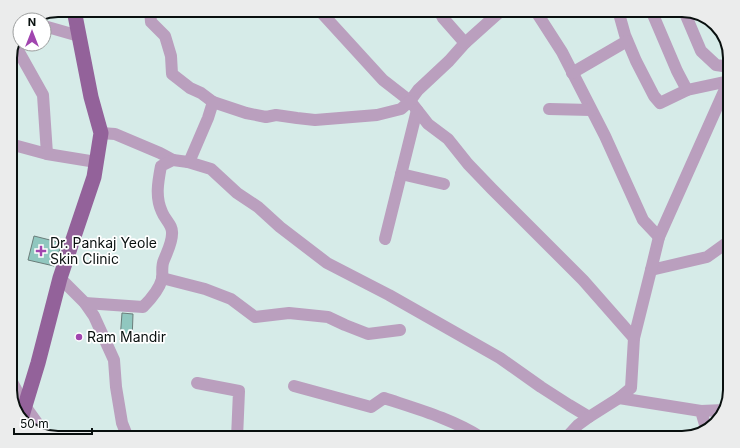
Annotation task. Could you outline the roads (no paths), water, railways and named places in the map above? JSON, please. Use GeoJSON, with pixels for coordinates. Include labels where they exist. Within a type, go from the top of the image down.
{"type":"FeatureCollection","features":[{"type":"Feature","properties":{"kind":"main road"},"geometry":{"type":"LineString","coordinates":[[23,411],[38,363],[60,278],[94,177],[101,133],[91,97],[75,17]]}},
{"type":"Feature","properties":{"kind":"street"},"geometry":{"type":"LineString","coordinates":[[151,17],[151,22],[165,36],[171,56],[172,74],[190,88],[201,93],[213,102],[246,113],[266,117],[276,114],[315,120],[377,114],[414,106]]}},
{"type":"Feature","properties":{"kind":"street"},"geometry":{"type":"LineString","coordinates":[[325,17],[383,80],[414,106],[428,124],[448,139],[468,164],[582,280],[634,338]]}},
{"type":"Feature","properties":{"kind":"street"},"geometry":{"type":"LineString","coordinates":[[442,17],[465,43]]}},
{"type":"Feature","properties":{"kind":"street"},"geometry":{"type":"LineString","coordinates":[[385,239],[401,174],[418,90],[449,61],[465,43],[494,17]]}},
{"type":"Feature","properties":{"kind":"street"},"geometry":{"type":"LineString","coordinates":[[540,17],[562,52],[605,136],[643,220],[659,237]]}},
{"type":"Feature","properties":{"kind":"street"},"geometry":{"type":"LineString","coordinates":[[620,17],[625,35],[636,61],[654,96],[660,103],[688,90],[723,81]]}},
{"type":"Feature","properties":{"kind":"street"},"geometry":{"type":"LineString","coordinates":[[654,17],[677,71],[688,90]]}},
{"type":"Feature","properties":{"kind":"street"},"geometry":{"type":"LineString","coordinates":[[687,17],[701,51],[716,65],[723,66]]}},
{"type":"Feature","properties":{"kind":"street"},"geometry":{"type":"LineString","coordinates":[[52,28],[79,36]]}},
{"type":"Feature","properties":{"kind":"street"},"geometry":{"type":"LineString","coordinates":[[572,73],[628,41]]}},
{"type":"Feature","properties":{"kind":"street"},"geometry":{"type":"LineString","coordinates":[[19,52],[43,95],[47,154]]}},
{"type":"Feature","properties":{"kind":"street"},"geometry":{"type":"LineString","coordinates":[[572,431],[578,425],[619,398],[631,388],[634,338],[659,237],[723,93]]}},
{"type":"Feature","properties":{"kind":"street"},"geometry":{"type":"LineString","coordinates":[[188,162],[208,118],[213,102]]}},
{"type":"Feature","properties":{"kind":"street"},"geometry":{"type":"LineString","coordinates":[[549,109],[591,110]]}},
{"type":"Feature","properties":{"kind":"street"},"geometry":{"type":"LineString","coordinates":[[101,133],[115,134],[173,160],[188,162],[211,169],[237,193],[258,207],[280,227],[326,263],[389,295],[500,358],[541,387],[589,417]]}},
{"type":"Feature","properties":{"kind":"street"},"geometry":{"type":"LineString","coordinates":[[17,146],[47,154],[96,162]]}},
{"type":"Feature","properties":{"kind":"street"},"geometry":{"type":"LineString","coordinates":[[85,303],[143,307],[157,290],[162,278],[163,262],[170,248],[173,234],[170,224],[162,212],[158,196],[158,183],[161,166],[173,160]]}},
{"type":"Feature","properties":{"kind":"street"},"geometry":{"type":"LineString","coordinates":[[401,174],[444,184]]}},
{"type":"Feature","properties":{"kind":"street"},"geometry":{"type":"LineString","coordinates":[[651,270],[707,257],[723,245]]}},
{"type":"Feature","properties":{"kind":"street"},"geometry":{"type":"LineString","coordinates":[[60,278],[85,303],[94,316],[114,360],[116,387],[122,423],[125,431]]}},
{"type":"Feature","properties":{"kind":"street"},"geometry":{"type":"LineString","coordinates":[[162,278],[231,299],[255,317],[289,313],[328,317],[368,334],[400,330]]}},
{"type":"Feature","properties":{"kind":"street"},"geometry":{"type":"LineString","coordinates":[[197,383],[239,391],[238,431]]}},
{"type":"Feature","properties":{"kind":"street"},"geometry":{"type":"LineString","coordinates":[[294,386],[371,407],[384,398],[432,414],[470,431]]}},
{"type":"Feature","properties":{"kind":"street"},"geometry":{"type":"LineString","coordinates":[[619,398],[701,411],[717,410]]}},
{"type":"Feature","properties":{"kind":"street"},"geometry":{"type":"LineString","coordinates":[[701,411],[705,423]]}},
{"type":"Feature","properties":{"kind":"place","name":"Dr. Pankaj Yeole Skin Clinic"},"geometry":{"type":"Point","coordinates":[41,251]}},
{"type":"Feature","properties":{"kind":"place","name":"Ram Mandir"},"geometry":{"type":"Point","coordinates":[79,337]}}]}
